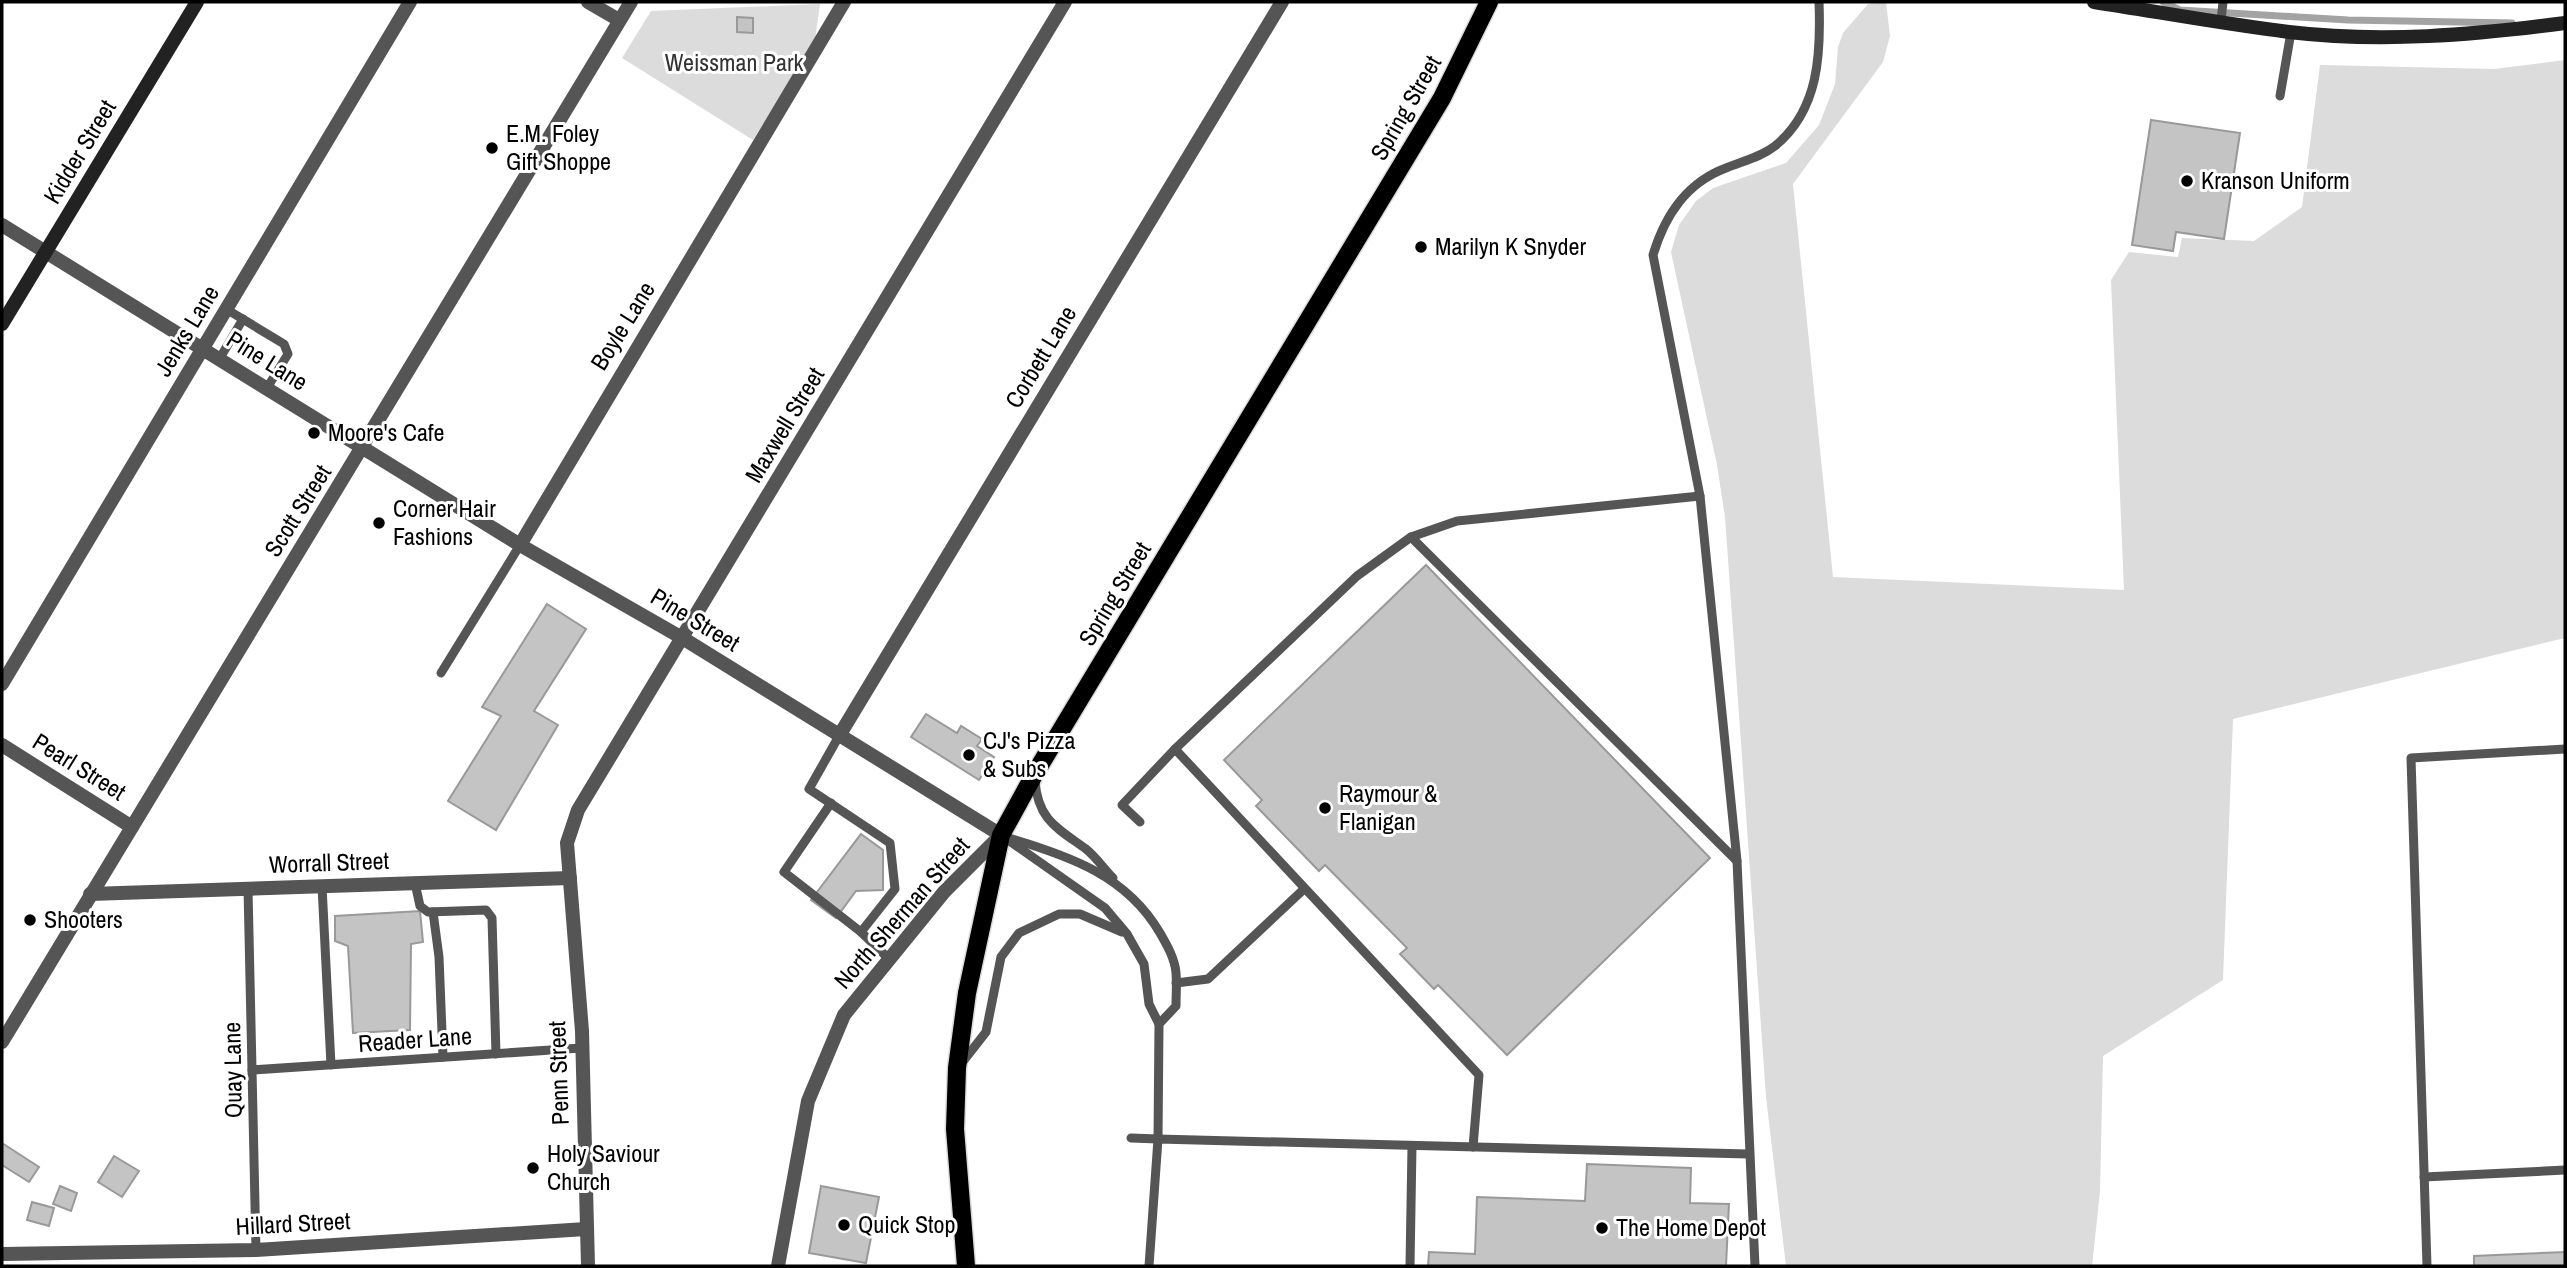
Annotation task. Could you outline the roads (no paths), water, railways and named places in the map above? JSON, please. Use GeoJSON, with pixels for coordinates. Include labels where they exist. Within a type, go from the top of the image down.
{"type":"FeatureCollection","features":[{"type":"Feature","properties":{"kind":"main road","name":"Kidder Street"},"geometry":{"type":"LineString","coordinates":[[2,324],[197,2]]}},
{"type":"Feature","properties":{"kind":"main road","name":"Spring Street"},"geometry":{"type":"LineString","coordinates":[[966,1266],[955,1129],[957,1068],[967,993],[1001,835],[1034,775],[1442,98],[1489,2]]}},
{"type":"Feature","properties":{"kind":"main road"},"geometry":{"type":"LineString","coordinates":[[2094,2],[2291,32],[2369,37],[2486,34],[2565,23]]}},
{"type":"Feature","properties":{"kind":"street","name":"Jenks Lane"},"geometry":{"type":"LineString","coordinates":[[2,684],[410,2]]}},
{"type":"Feature","properties":{"kind":"street"},"geometry":{"type":"LineString","coordinates":[[588,2],[619,20]]}},
{"type":"Feature","properties":{"kind":"street","name":"Scott Street"},"geometry":{"type":"LineString","coordinates":[[2,1042],[631,2]]}},
{"type":"Feature","properties":{"kind":"street","name":"Boyle Lane"},"geometry":{"type":"LineString","coordinates":[[520,545],[844,2]]}},
{"type":"Feature","properties":{"kind":"street","name":"Maxwell Street"},"geometry":{"type":"LineString","coordinates":[[570,878],[567,843],[578,810],[684,639],[1065,2]]}},
{"type":"Feature","properties":{"kind":"street","name":"Corbett Lane"},"geometry":{"type":"LineString","coordinates":[[839,736],[1282,2]]}},
{"type":"Feature","properties":{"kind":"street","name":"Pine Lane"},"geometry":{"type":"LineString","coordinates":[[2,225],[363,448]]}},
{"type":"Feature","properties":{"kind":"street","name":"Pine Street"},"geometry":{"type":"LineString","coordinates":[[363,448],[520,545],[684,639],[1001,835]]}},
{"type":"Feature","properties":{"kind":"street","name":"Pearl Street"},"geometry":{"type":"LineString","coordinates":[[2,745],[132,827]]}},
{"type":"Feature","properties":{"kind":"street","name":"North Sherman Street"},"geometry":{"type":"LineString","coordinates":[[778,1266],[808,1101],[844,1016],[888,958],[944,892],[1001,835]]}},
{"type":"Feature","properties":{"kind":"street","name":"Worrall Street"},"geometry":{"type":"LineString","coordinates":[[90,894],[570,878]]}},
{"type":"Feature","properties":{"kind":"street","name":"Penn Street"},"geometry":{"type":"LineString","coordinates":[[570,878],[581,1048],[588,1266]]}},
{"type":"Feature","properties":{"kind":"street","name":"Hillard Street"},"geometry":{"type":"LineString","coordinates":[[2,1254],[165,1260],[256,1250],[586,1229]]}},
{"type":"Feature","properties":{"kind":"lane"},"geometry":{"type":"LineString","coordinates":[[1755,1266],[1737,861],[1700,496],[1653,255],[1662,225],[1677,202],[1699,182],[1774,146],[1796,124],[1808,104],[1815,80],[1820,48],[1819,2]]}},
{"type":"Feature","properties":{"kind":"lane"},"geometry":{"type":"LineString","coordinates":[[2221,21],[2223,2]]}},
{"type":"Feature","properties":{"kind":"lane"},"geometry":{"type":"LineString","coordinates":[[2280,96],[2291,32]]}},
{"type":"Feature","properties":{"kind":"lane"},"geometry":{"type":"LineString","coordinates":[[226,309],[284,344],[288,354],[267,388]]}},
{"type":"Feature","properties":{"kind":"lane"},"geometry":{"type":"LineString","coordinates":[[220,358],[243,319]]}},
{"type":"Feature","properties":{"kind":"lane"},"geometry":{"type":"LineString","coordinates":[[1140,822],[1122,806],[1175,749],[1357,576],[1411,537],[1457,521],[1700,496]]}},
{"type":"Feature","properties":{"kind":"lane"},"geometry":{"type":"LineString","coordinates":[[1411,537],[1737,861]]}},
{"type":"Feature","properties":{"kind":"lane","name":"Boyle Lane"},"geometry":{"type":"LineString","coordinates":[[441,673],[520,545]]}},
{"type":"Feature","properties":{"kind":"lane"},"geometry":{"type":"LineString","coordinates":[[839,736],[809,789],[890,844],[895,889],[861,932]]}},
{"type":"Feature","properties":{"kind":"lane"},"geometry":{"type":"LineString","coordinates":[[1175,749],[1479,1074],[1473,1147]]}},
{"type":"Feature","properties":{"kind":"lane"},"geometry":{"type":"LineString","coordinates":[[2427,1266],[2411,758],[2565,749]]}},
{"type":"Feature","properties":{"kind":"lane"},"geometry":{"type":"LineString","coordinates":[[1034,775],[1040,809],[1068,838],[1088,851],[1116,882],[1145,908],[1168,946],[1176,983],[1176,1006],[1159,1024]]}},
{"type":"Feature","properties":{"kind":"lane"},"geometry":{"type":"LineString","coordinates":[[831,803],[784,872],[861,932],[888,958]]}},
{"type":"Feature","properties":{"kind":"lane"},"geometry":{"type":"LineString","coordinates":[[1001,835],[1040,847],[1116,882]]}},
{"type":"Feature","properties":{"kind":"lane"},"geometry":{"type":"LineString","coordinates":[[1001,835],[1105,908],[1127,934],[1144,964],[1149,1004],[1159,1024],[1158,1139],[1149,1266]]}},
{"type":"Feature","properties":{"kind":"lane"},"geometry":{"type":"LineString","coordinates":[[415,883],[420,906],[433,912],[486,910],[492,918],[496,1054]]}},
{"type":"Feature","properties":{"kind":"lane"},"geometry":{"type":"LineString","coordinates":[[322,886],[331,1065]]}},
{"type":"Feature","properties":{"kind":"lane","name":"Quay Lane"},"geometry":{"type":"LineString","coordinates":[[248,889],[256,1250]]}},
{"type":"Feature","properties":{"kind":"lane"},"geometry":{"type":"LineString","coordinates":[[1176,983],[1208,979],[1304,889]]}},
{"type":"Feature","properties":{"kind":"lane"},"geometry":{"type":"LineString","coordinates":[[433,912],[439,957],[443,1057]]}},
{"type":"Feature","properties":{"kind":"lane"},"geometry":{"type":"LineString","coordinates":[[957,1068],[986,1032],[1001,957],[1019,933],[1059,914],[1080,914],[1127,934]]}},
{"type":"Feature","properties":{"kind":"lane","name":"Reader Lane"},"geometry":{"type":"LineString","coordinates":[[252,1070],[581,1048]]}},
{"type":"Feature","properties":{"kind":"lane"},"geometry":{"type":"LineString","coordinates":[[1131,1138],[1748,1154]]}},
{"type":"Feature","properties":{"kind":"lane"},"geometry":{"type":"LineString","coordinates":[[1410,1266],[1412,1146]]}},
{"type":"Feature","properties":{"kind":"lane"},"geometry":{"type":"LineString","coordinates":[[2424,1177],[2565,1170]]}},
{"type":"Feature","properties":{"kind":"waterway"},"geometry":{"type":"LineString","coordinates":[[2163,2],[2180,10],[2348,20],[2512,23]]}},
{"type":"Feature","properties":{"kind":"place","name":"E.M. Foley Gift Shoppe"},"geometry":{"type":"Point","coordinates":[492,148]}},
{"type":"Feature","properties":{"kind":"place","name":"Kranson Uniform"},"geometry":{"type":"Point","coordinates":[2187,181]}},
{"type":"Feature","properties":{"kind":"place","name":"Marilyn K Snyder"},"geometry":{"type":"Point","coordinates":[1421,247]}},
{"type":"Feature","properties":{"kind":"place","name":"Moore's Cafe"},"geometry":{"type":"Point","coordinates":[314,433]}},
{"type":"Feature","properties":{"kind":"place","name":"Corner Hair Fashions"},"geometry":{"type":"Point","coordinates":[379,523]}},
{"type":"Feature","properties":{"kind":"place","name":"CJ's Pizza & Subs"},"geometry":{"type":"Point","coordinates":[969,755]}},
{"type":"Feature","properties":{"kind":"place","name":"Raymour & Flanigan"},"geometry":{"type":"Point","coordinates":[1325,808]}},
{"type":"Feature","properties":{"kind":"place","name":"Shooters"},"geometry":{"type":"Point","coordinates":[30,920]}},
{"type":"Feature","properties":{"kind":"place","name":"Holy Saviour Church"},"geometry":{"type":"Point","coordinates":[533,1168]}},
{"type":"Feature","properties":{"kind":"place","name":"Quick Stop"},"geometry":{"type":"Point","coordinates":[844,1225]}},
{"type":"Feature","properties":{"kind":"place","name":"The Home Depot"},"geometry":{"type":"Point","coordinates":[1602,1228]}},
{"type":"Feature","properties":{"kind":"park label","name":"Weissman Park"},"geometry":{"type":"Point","coordinates":[734,63]}}]}
